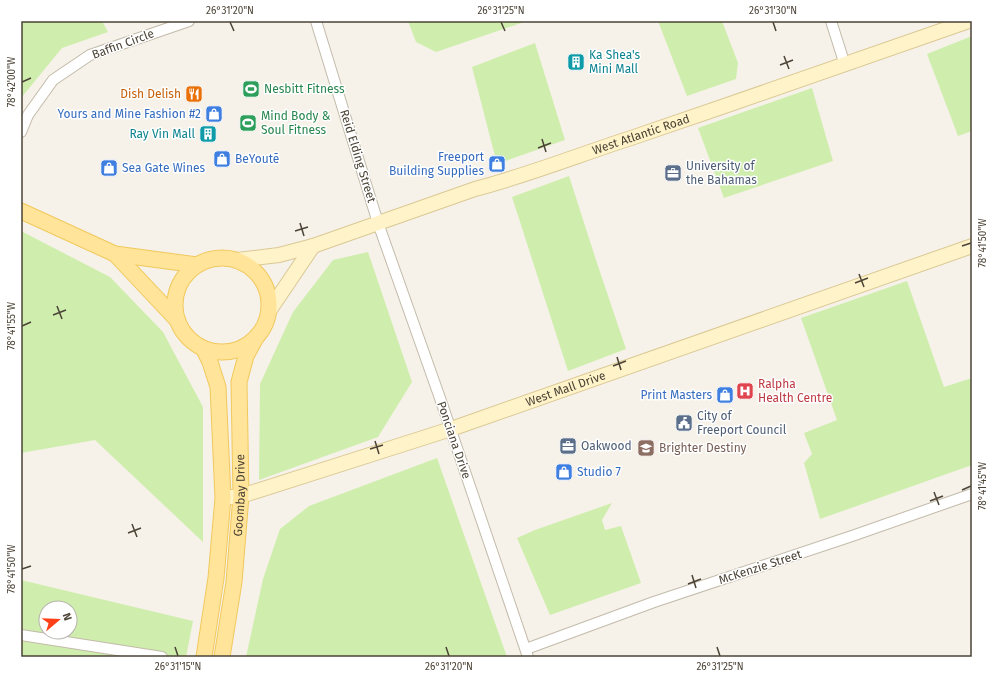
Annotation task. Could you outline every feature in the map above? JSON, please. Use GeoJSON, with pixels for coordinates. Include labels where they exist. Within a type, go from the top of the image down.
{"type":"FeatureCollection","features":[{"type":"Feature","properties":{"kind":"main road","name":"West Atlantic Road"},"geometry":{"type":"LineString","coordinates":[[237,260],[279,255],[313,246],[845,65],[969,21]]}},
{"type":"Feature","properties":{"kind":"main road"},"geometry":{"type":"LineString","coordinates":[[21,211],[115,254],[197,265]]}},
{"type":"Feature","properties":{"kind":"main road"},"geometry":{"type":"LineString","coordinates":[[115,254],[178,321],[184,332],[193,342],[203,348],[218,352],[232,351],[246,346],[257,336],[265,324],[269,311],[313,246]]}},
{"type":"Feature","properties":{"kind":"main road","name":"West Mall Drive"},"geometry":{"type":"LineString","coordinates":[[224,498],[241,496],[450,429],[972,246]]}},
{"type":"Feature","properties":{"kind":"main road"},"geometry":{"type":"LineString","coordinates":[[178,321],[175,305],[177,289],[185,275],[206,260],[217,258],[237,260],[249,266],[258,275],[267,292],[269,311]]}},
{"type":"Feature","properties":{"kind":"main road","name":"Goombay Drive"},"geometry":{"type":"LineString","coordinates":[[222,657],[234,582],[241,496],[239,382],[245,360],[257,336]]}},
{"type":"Feature","properties":{"kind":"main road","name":"Goombay Drive"},"geometry":{"type":"LineString","coordinates":[[203,348],[215,376],[219,398],[224,498],[216,578],[204,657]]}},
{"type":"Feature","properties":{"kind":"street","name":"Baffin Circle"},"geometry":{"type":"LineString","coordinates":[[21,132],[28,115],[53,80],[90,55],[189,21]]}},
{"type":"Feature","properties":{"kind":"street","name":"Reid Elding Street"},"geometry":{"type":"LineString","coordinates":[[316,21],[378,223]]}},
{"type":"Feature","properties":{"kind":"street"},"geometry":{"type":"LineString","coordinates":[[830,21],[845,65]]}},
{"type":"Feature","properties":{"kind":"street","name":"Ponciana Drive"},"geometry":{"type":"LineString","coordinates":[[378,223],[527,653]]}},
{"type":"Feature","properties":{"kind":"street","name":"McKenzie Street"},"geometry":{"type":"LineString","coordinates":[[527,653],[654,602],[972,494]]}},
{"type":"Feature","properties":{"kind":"street"},"geometry":{"type":"LineString","coordinates":[[21,635],[162,657]]}},
{"type":"Feature","properties":{"kind":"green space"},"geometry":{"type":"Polygon","coordinates":[[[21,21],[102,21],[108,32],[62,48],[21,98],[21,21]]]}},
{"type":"Feature","properties":{"kind":"green space"},"geometry":{"type":"Polygon","coordinates":[[[408,21],[527,21],[436,52],[416,42],[408,21]]]}},
{"type":"Feature","properties":{"kind":"green space"},"geometry":{"type":"Polygon","coordinates":[[[658,21],[722,21],[738,63],[736,79],[687,96],[658,21]]]}},
{"type":"Feature","properties":{"kind":"green space"},"geometry":{"type":"Polygon","coordinates":[[[972,36],[972,131],[958,136],[927,54],[972,36]]]}},
{"type":"Feature","properties":{"kind":"green space"},"geometry":{"type":"Polygon","coordinates":[[[535,43],[565,140],[497,164],[472,67],[535,43]]]}},
{"type":"Feature","properties":{"kind":"green space"},"geometry":{"type":"Polygon","coordinates":[[[812,88],[833,161],[724,198],[698,128],[812,88]]]}},
{"type":"Feature","properties":{"kind":"green space"},"geometry":{"type":"Polygon","coordinates":[[[569,176],[626,349],[568,371],[512,197],[569,176]]]}},
{"type":"Feature","properties":{"kind":"green space"},"geometry":{"type":"Polygon","coordinates":[[[21,231],[110,277],[163,332],[203,407],[203,542],[95,440],[21,453],[21,231]]]}},
{"type":"Feature","properties":{"kind":"green space"},"geometry":{"type":"Polygon","coordinates":[[[368,252],[412,382],[378,437],[259,480],[260,384],[293,312],[333,260],[368,252]]]}},
{"type":"Feature","properties":{"kind":"green space"},"geometry":{"type":"Polygon","coordinates":[[[907,281],[944,387],[972,378],[972,465],[820,519],[804,463],[812,454],[804,433],[837,420],[801,318],[907,281]]]}},
{"type":"Feature","properties":{"kind":"green space"},"geometry":{"type":"Polygon","coordinates":[[[437,458],[507,657],[246,657],[263,579],[280,529],[309,506],[437,458]]]}},
{"type":"Feature","properties":{"kind":"green space"},"geometry":{"type":"Polygon","coordinates":[[[612,503],[602,520],[605,530],[621,526],[641,583],[550,615],[517,538],[535,530],[612,503]]]}},
{"type":"Feature","properties":{"kind":"green space"},"geometry":{"type":"Polygon","coordinates":[[[21,580],[193,621],[186,657],[21,657],[21,580]]]}},
{"type":"Feature","properties":{"kind":"place","name":"Ka Shea's Mini Mall"},"geometry":{"type":"Point","coordinates":[576,62]}},
{"type":"Feature","properties":{"kind":"place","name":"Nesbitt Fitness"},"geometry":{"type":"Point","coordinates":[251,89]}},
{"type":"Feature","properties":{"kind":"place","name":"Dish Delish"},"geometry":{"type":"Point","coordinates":[194,94]}},
{"type":"Feature","properties":{"kind":"place","name":"Yours and Mine Fashion #2"},"geometry":{"type":"Point","coordinates":[214,114]}},
{"type":"Feature","properties":{"kind":"place","name":"Mind Body & Soul Fitness"},"geometry":{"type":"Point","coordinates":[248,123]}},
{"type":"Feature","properties":{"kind":"place","name":"Ray Vin Mall"},"geometry":{"type":"Point","coordinates":[208,134]}},
{"type":"Feature","properties":{"kind":"place","name":"BeYoutē"},"geometry":{"type":"Point","coordinates":[222,159]}},
{"type":"Feature","properties":{"kind":"place","name":"Freeport Building Supplies"},"geometry":{"type":"Point","coordinates":[497,164]}},
{"type":"Feature","properties":{"kind":"place","name":"Sea Gate Wines"},"geometry":{"type":"Point","coordinates":[109,168]}},
{"type":"Feature","properties":{"kind":"place","name":"University of the Bahamas"},"geometry":{"type":"Point","coordinates":[673,173]}},
{"type":"Feature","properties":{"kind":"place","name":"Ralpha Health Centre"},"geometry":{"type":"Point","coordinates":[745,391]}},
{"type":"Feature","properties":{"kind":"place","name":"Print Masters"},"geometry":{"type":"Point","coordinates":[725,395]}},
{"type":"Feature","properties":{"kind":"place","name":"City of Freeport Council"},"geometry":{"type":"Point","coordinates":[684,423]}},
{"type":"Feature","properties":{"kind":"place","name":"Oakwood"},"geometry":{"type":"Point","coordinates":[568,446]}},
{"type":"Feature","properties":{"kind":"place","name":"Brighter Destiny"},"geometry":{"type":"Point","coordinates":[646,448]}},
{"type":"Feature","properties":{"kind":"place","name":"Studio 7"},"geometry":{"type":"Point","coordinates":[564,472]}}]}
